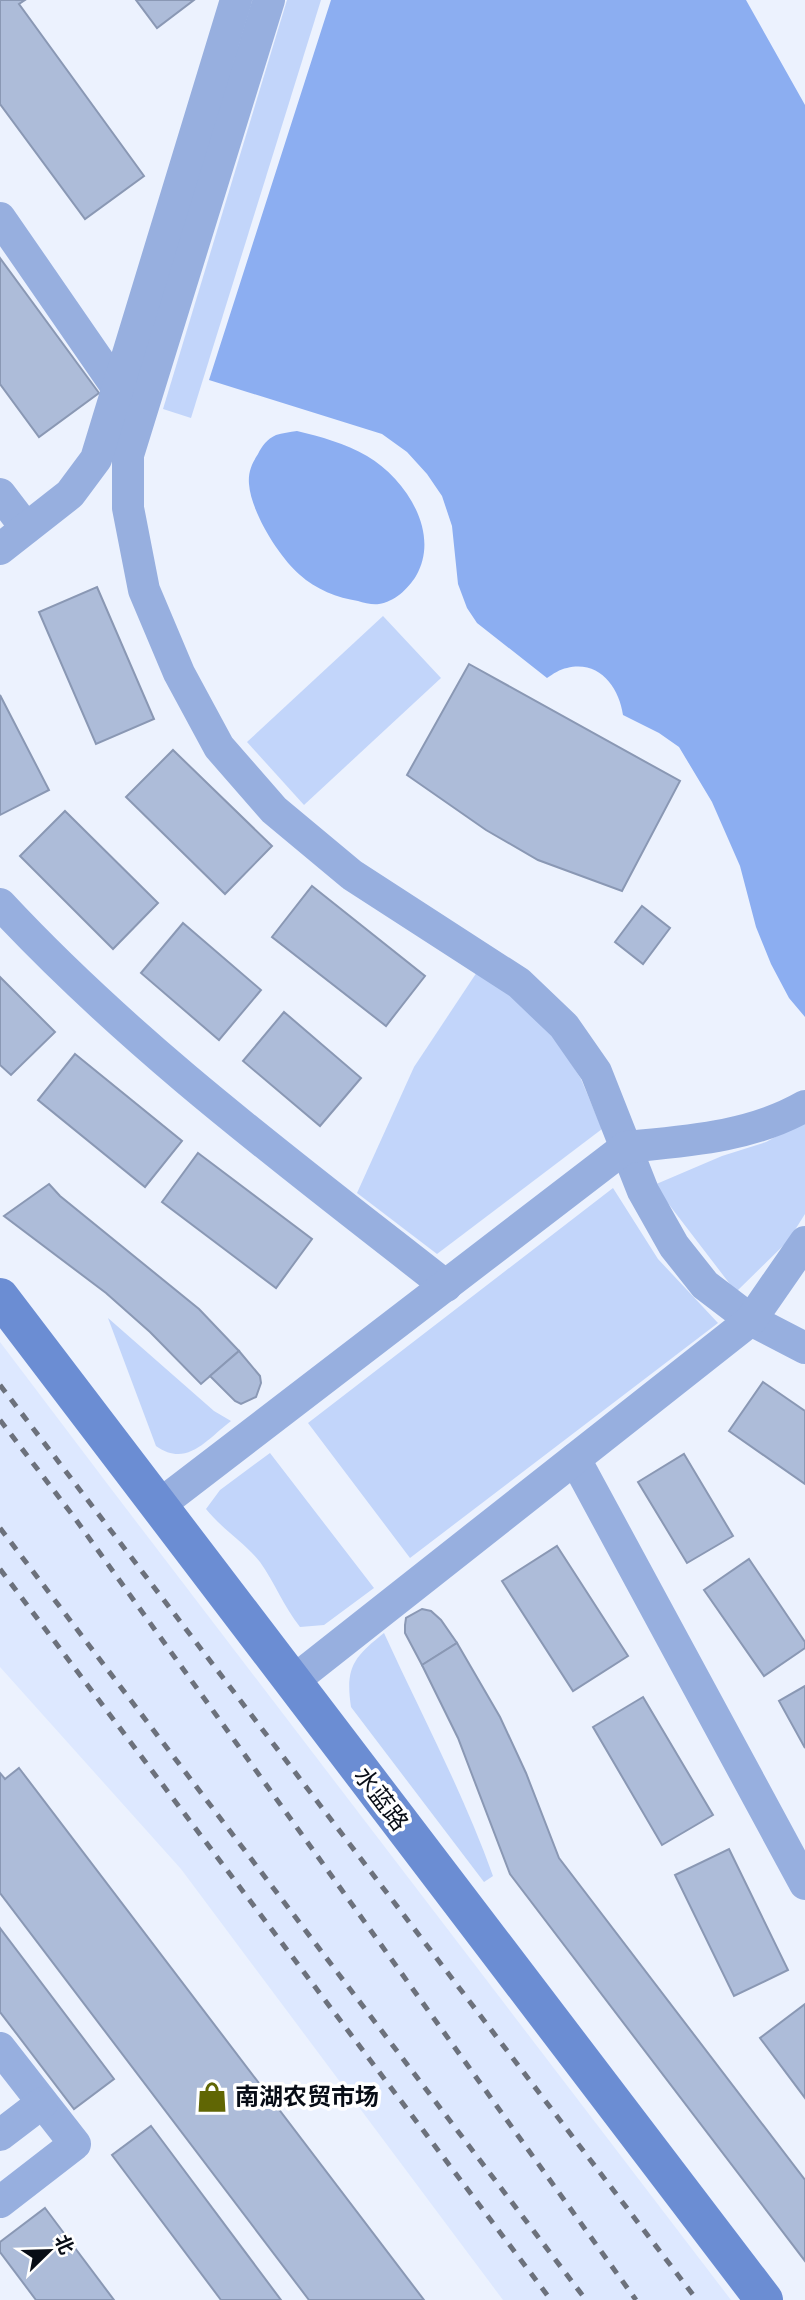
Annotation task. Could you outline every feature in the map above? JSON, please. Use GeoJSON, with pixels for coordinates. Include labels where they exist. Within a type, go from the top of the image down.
{"type":"FeatureCollection","features":[{"type":"Feature","properties":{"kind":"street"},"geometry":{"type":"LineString","coordinates":[[0,548],[70,494],[96,459],[236,0]]}},
{"type":"Feature","properties":{"kind":"street"},"geometry":{"type":"LineString","coordinates":[[269,0],[128,455],[128,508],[144,590],[179,673],[219,747],[274,810],[352,875],[519,983],[564,1026],[596,1072],[643,1191],[674,1246],[705,1284],[751,1320],[805,1348]]}},
{"type":"Feature","properties":{"kind":"street"},"geometry":{"type":"LineString","coordinates":[[0,218],[118,389]]}},
{"type":"Feature","properties":{"kind":"street"},"geometry":{"type":"LineString","coordinates":[[0,494],[26,528]]}},
{"type":"Feature","properties":{"kind":"street"},"geometry":{"type":"LineString","coordinates":[[0,904],[41,949],[202,1095],[446,1286]]}},
{"type":"Feature","properties":{"kind":"street"},"geometry":{"type":"LineString","coordinates":[[158,1506],[626,1147],[705,1139],[779,1121],[805,1106]]}},
{"type":"Feature","properties":{"kind":"street"},"geometry":{"type":"LineString","coordinates":[[292,1682],[751,1320],[805,1242]]}},
{"type":"Feature","properties":{"kind":"street","name":"水蓝路"},"geometry":{"type":"LineString","coordinates":[[0,1297],[764,2300]]}},
{"type":"Feature","properties":{"kind":"street"},"geometry":{"type":"LineString","coordinates":[[575,1459],[805,1884]]}},
{"type":"Feature","properties":{"kind":"street"},"geometry":{"type":"LineString","coordinates":[[0,2048],[75,2144],[0,2202]]}},
{"type":"Feature","properties":{"kind":"street"},"geometry":{"type":"LineString","coordinates":[[0,2135],[43,2103]]}},
{"type":"Feature","properties":{"kind":"shaded area"},"geometry":{"type":"Polygon","coordinates":[[[287,0],[321,0],[191,418],[163,409],[287,0]]]}},
{"type":"Feature","properties":{"kind":"shaded area"},"geometry":{"type":"Polygon","coordinates":[[[383,616],[441,678],[304,805],[247,742],[383,616]]]}},
{"type":"Feature","properties":{"kind":"shaded area"},"geometry":{"type":"Polygon","coordinates":[[[477,972],[520,999],[554,1036],[581,1079],[602,1129],[437,1254],[357,1193],[414,1067],[477,972]]]}},
{"type":"Feature","properties":{"kind":"shaded area"},"geometry":{"type":"Polygon","coordinates":[[[805,1121],[805,1214],[788,1241],[736,1292],[654,1185],[722,1156],[766,1142],[805,1121]]]}},
{"type":"Feature","properties":{"kind":"shaded area"},"geometry":{"type":"Polygon","coordinates":[[[613,1188],[658,1259],[718,1323],[410,1558],[308,1423],[613,1188]]]}},
{"type":"Feature","properties":{"kind":"shaded area"},"geometry":{"type":"Polygon","coordinates":[[[108,1318],[214,1411],[231,1421],[187,1453],[167,1452],[156,1446],[108,1318]]]}},
{"type":"Feature","properties":{"kind":"shaded area"},"geometry":{"type":"Polygon","coordinates":[[[0,1342],[731,2300],[503,2300],[181,1869],[0,1667],[0,1342]]]}},
{"type":"Feature","properties":{"kind":"shaded area"},"geometry":{"type":"Polygon","coordinates":[[[270,1453],[374,1588],[324,1625],[300,1627],[260,1562],[206,1509],[220,1490],[270,1453]]]}},
{"type":"Feature","properties":{"kind":"shaded area"},"geometry":{"type":"Polygon","coordinates":[[[384,1633],[481,1845],[493,1876],[484,1882],[351,1707],[349,1682],[354,1664],[365,1649],[384,1633]]]}},
{"type":"Feature","properties":{"kind":"water"},"geometry":{"type":"Polygon","coordinates":[[[331,0],[746,0],[805,105],[805,1017],[789,998],[771,964],[756,927],[740,866],[712,802],[679,747],[659,733],[623,715],[612,686],[598,672],[578,667],[562,669],[547,678],[477,623],[467,608],[458,584],[452,526],[442,496],[407,452],[382,434],[209,380],[331,0]]]}},
{"type":"Feature","properties":{"kind":"water"},"geometry":{"type":"Polygon","coordinates":[[[297,431],[342,444],[367,456],[395,478],[416,509],[422,525],[423,559],[413,581],[395,598],[385,603],[371,604],[343,598],[320,589],[292,567],[267,533],[251,495],[251,468],[265,443],[278,434],[297,431]]]}},
{"type":"Feature","properties":{"kind":"building"},"geometry":{"type":"Polygon","coordinates":[[[0,0],[25,0],[19,4],[144,176],[85,219],[0,104],[0,0]]]}},
{"type":"Feature","properties":{"kind":"building"},"geometry":{"type":"Polygon","coordinates":[[[136,0],[194,0],[157,28],[136,0]]]}},
{"type":"Feature","properties":{"kind":"building"},"geometry":{"type":"Polygon","coordinates":[[[0,258],[99,393],[39,437],[0,384],[0,258]]]}},
{"type":"Feature","properties":{"kind":"building"},"geometry":{"type":"Polygon","coordinates":[[[97,587],[154,719],[96,744],[39,612],[97,587]]]}},
{"type":"Feature","properties":{"kind":"building"},"geometry":{"type":"Polygon","coordinates":[[[469,664],[680,781],[622,891],[538,860],[486,830],[407,775],[469,664]]]}},
{"type":"Feature","properties":{"kind":"building"},"geometry":{"type":"Polygon","coordinates":[[[0,695],[49,790],[0,815],[0,695]]]}},
{"type":"Feature","properties":{"kind":"building"},"geometry":{"type":"Polygon","coordinates":[[[173,750],[272,846],[225,894],[126,797],[173,750]]]}},
{"type":"Feature","properties":{"kind":"building"},"geometry":{"type":"Polygon","coordinates":[[[65,811],[158,903],[113,949],[20,856],[65,811]]]}},
{"type":"Feature","properties":{"kind":"building"},"geometry":{"type":"Polygon","coordinates":[[[312,886],[425,976],[386,1026],[272,937],[312,886]]]}},
{"type":"Feature","properties":{"kind":"building"},"geometry":{"type":"Polygon","coordinates":[[[642,906],[670,928],[643,964],[615,942],[642,906]]]}},
{"type":"Feature","properties":{"kind":"building"},"geometry":{"type":"Polygon","coordinates":[[[183,923],[261,990],[219,1040],[141,973],[183,923]]]}},
{"type":"Feature","properties":{"kind":"building"},"geometry":{"type":"Polygon","coordinates":[[[0,977],[55,1032],[11,1075],[0,1065],[0,977]]]}},
{"type":"Feature","properties":{"kind":"building"},"geometry":{"type":"Polygon","coordinates":[[[284,1012],[361,1078],[320,1126],[243,1061],[284,1012]]]}},
{"type":"Feature","properties":{"kind":"building"},"geometry":{"type":"Polygon","coordinates":[[[75,1054],[182,1141],[145,1187],[38,1100],[75,1054]]]}},
{"type":"Feature","properties":{"kind":"building"},"geometry":{"type":"Polygon","coordinates":[[[198,1153],[312,1239],[276,1288],[162,1202],[198,1153]]]}},
{"type":"Feature","properties":{"kind":"building"},"geometry":{"type":"Polygon","coordinates":[[[49,1184],[60,1196],[199,1309],[239,1351],[201,1384],[150,1332],[106,1293],[4,1216],[49,1184]]]}},
{"type":"Feature","properties":{"kind":"building"},"geometry":{"type":"Polygon","coordinates":[[[239,1351],[260,1376],[261,1383],[256,1397],[241,1404],[210,1376],[239,1351]]]}},
{"type":"Feature","properties":{"kind":"building"},"geometry":{"type":"Polygon","coordinates":[[[763,1382],[805,1411],[805,1484],[729,1431],[763,1382]]]}},
{"type":"Feature","properties":{"kind":"building"},"geometry":{"type":"Polygon","coordinates":[[[684,1454],[733,1536],[687,1563],[638,1482],[684,1454]]]}},
{"type":"Feature","properties":{"kind":"building"},"geometry":{"type":"Polygon","coordinates":[[[557,1546],[628,1656],[573,1691],[502,1581],[557,1546]]]}},
{"type":"Feature","properties":{"kind":"building"},"geometry":{"type":"Polygon","coordinates":[[[749,1559],[805,1642],[805,1648],[764,1676],[704,1590],[749,1559]]]}},
{"type":"Feature","properties":{"kind":"building"},"geometry":{"type":"Polygon","coordinates":[[[422,1609],[431,1611],[441,1620],[457,1643],[422,1665],[405,1633],[405,1625],[406,1618],[422,1609]]]}},
{"type":"Feature","properties":{"kind":"building"},"geometry":{"type":"Polygon","coordinates":[[[457,1643],[500,1717],[526,1773],[559,1858],[805,2180],[805,2261],[510,1874],[458,1738],[422,1665],[457,1643]]]}},
{"type":"Feature","properties":{"kind":"building"},"geometry":{"type":"Polygon","coordinates":[[[805,1686],[805,1748],[779,1701],[805,1686]]]}},
{"type":"Feature","properties":{"kind":"building"},"geometry":{"type":"Polygon","coordinates":[[[643,1697],[713,1815],[662,1845],[593,1727],[643,1697]]]}},
{"type":"Feature","properties":{"kind":"building","name":"南湖农贸市场"},"geometry":{"type":"Polygon","coordinates":[[[19,1768],[424,2300],[309,2300],[0,1893],[0,1773],[5,1779],[19,1768]]]}},
{"type":"Feature","properties":{"kind":"building"},"geometry":{"type":"Polygon","coordinates":[[[729,1849],[788,1970],[734,1996],[675,1875],[729,1849]]]}},
{"type":"Feature","properties":{"kind":"building"},"geometry":{"type":"Polygon","coordinates":[[[0,1928],[114,2079],[74,2109],[0,2012],[0,1928]]]}},
{"type":"Feature","properties":{"kind":"building"},"geometry":{"type":"Polygon","coordinates":[[[805,2004],[805,2098],[760,2038],[805,2004]]]}},
{"type":"Feature","properties":{"kind":"building"},"geometry":{"type":"Polygon","coordinates":[[[151,2126],[281,2300],[221,2300],[112,2155],[151,2126]]]}},
{"type":"Feature","properties":{"kind":"building"},"geometry":{"type":"Polygon","coordinates":[[[45,2208],[114,2300],[36,2300],[0,2252],[0,2242],[45,2208]]]}},
{"type":"Feature","properties":{"kind":"railway"},"geometry":{"type":"LineString","coordinates":[[0,1385],[697,2300]]}},
{"type":"Feature","properties":{"kind":"railway"},"geometry":{"type":"LineString","coordinates":[[0,1420],[74,1517],[636,2300]]}},
{"type":"Feature","properties":{"kind":"railway"},"geometry":{"type":"LineString","coordinates":[[0,1528],[586,2300]]}},
{"type":"Feature","properties":{"kind":"railway"},"geometry":{"type":"LineString","coordinates":[[0,1569],[551,2300]]}},
{"type":"Feature","properties":{"kind":"place","name":"南湖农贸市场"},"geometry":{"type":"Point","coordinates":[212,2097]}}]}
